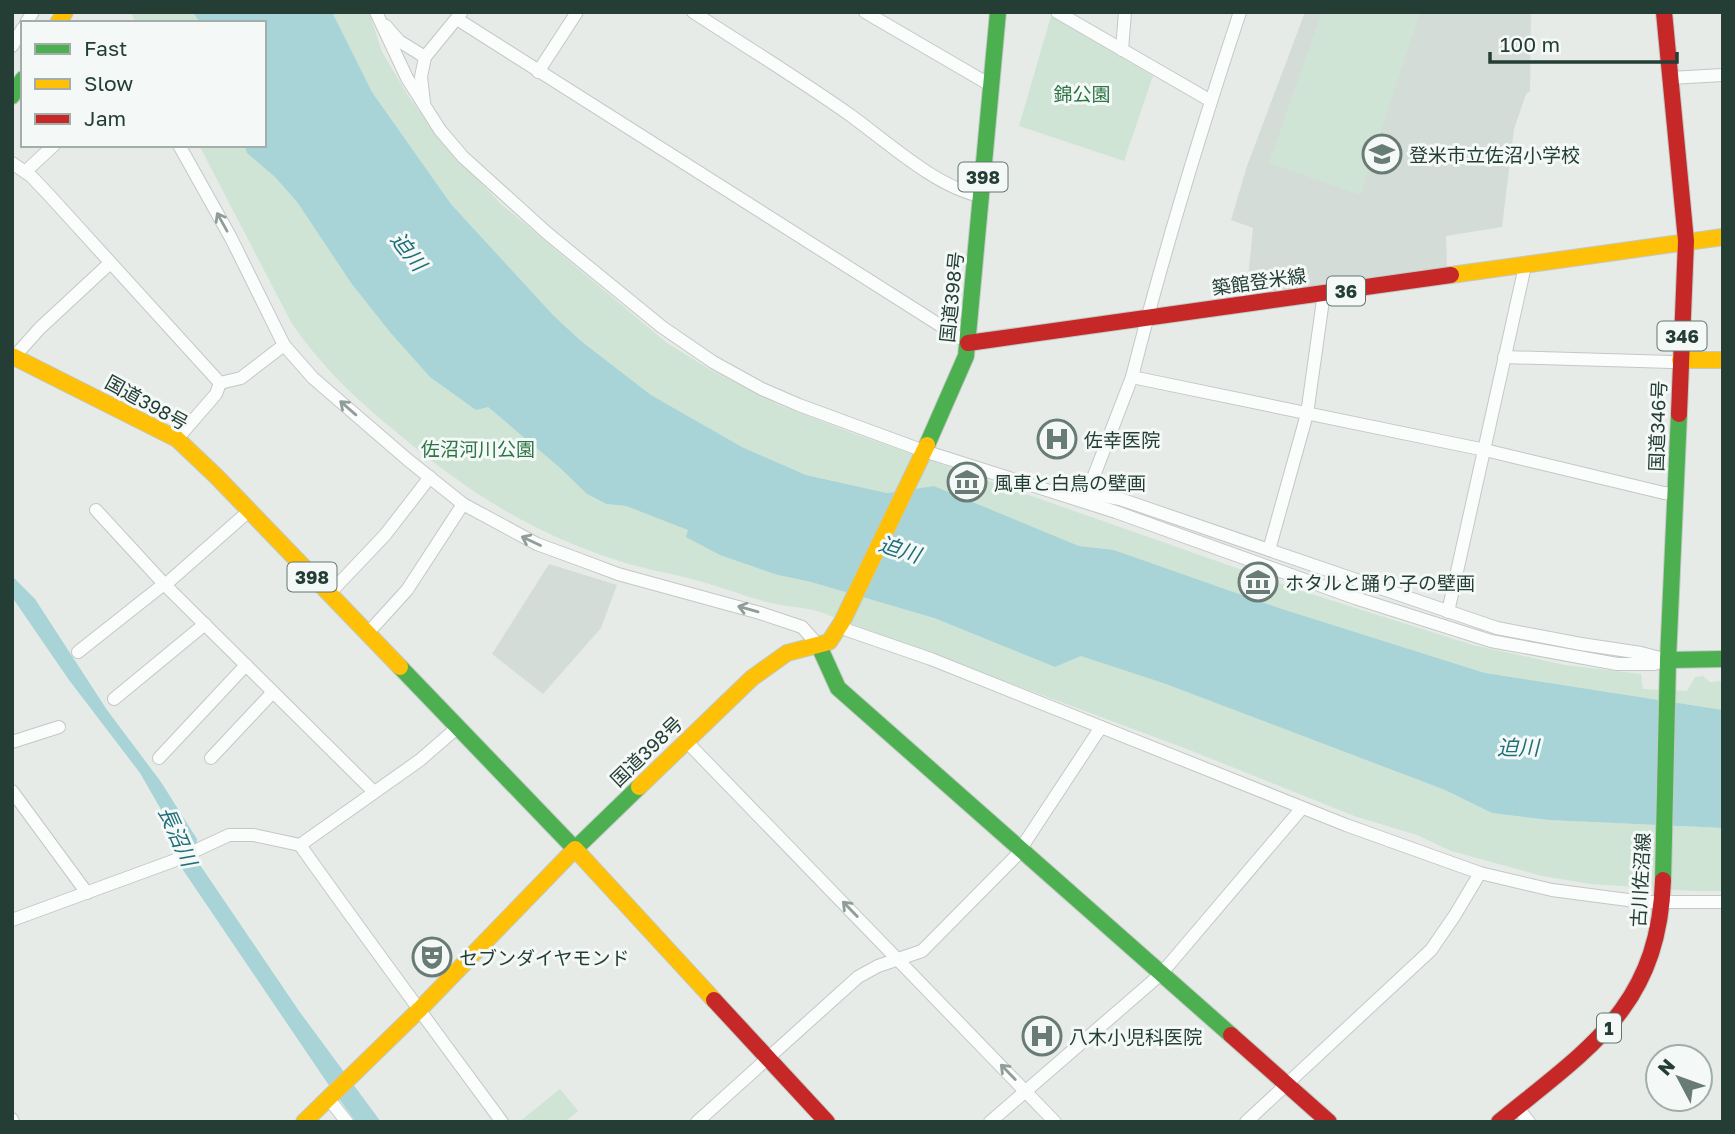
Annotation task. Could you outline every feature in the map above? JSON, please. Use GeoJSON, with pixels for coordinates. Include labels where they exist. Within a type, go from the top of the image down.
{"type":"FeatureCollection","features":[{"type":"Feature","properties":{"kind":"main road","name":"国道398号"},"geometry":{"type":"LineString","coordinates":[[13,356],[177,439],[575,849],[752,678],[788,653],[815,641],[829,642],[842,622],[966,356],[998,12]]}},
{"type":"Feature","properties":{"kind":"main road","name":"国道346号"},"geometry":{"type":"LineString","coordinates":[[1664,12],[1686,241],[1667,667]]}},
{"type":"Feature","properties":{"kind":"main road","name":"築館登米線"},"geometry":{"type":"LineString","coordinates":[[968,343],[1723,237]]}},
{"type":"Feature","properties":{"kind":"main road"},"geometry":{"type":"LineString","coordinates":[[1680,360],[1723,360]]}},
{"type":"Feature","properties":{"kind":"main road"},"geometry":{"type":"LineString","coordinates":[[815,641],[838,688],[1329,1122]]}},
{"type":"Feature","properties":{"kind":"main road"},"geometry":{"type":"LineString","coordinates":[[1667,667],[1723,659]]}},
{"type":"Feature","properties":{"kind":"main road","name":"古川佐沼線"},"geometry":{"type":"LineString","coordinates":[[1499,1122],[1589,1048],[1608,1029],[1633,996],[1653,957],[1661,923],[1667,667]]}},
{"type":"Feature","properties":{"kind":"main road"},"geometry":{"type":"LineString","coordinates":[[304,1122],[421,1009],[575,849],[827,1122]]}},
{"type":"Feature","properties":{"kind":"street"},"geometry":{"type":"LineString","coordinates":[[538,72],[577,12]]}},
{"type":"Feature","properties":{"kind":"street"},"geometry":{"type":"LineString","coordinates":[[693,12],[848,114],[898,152],[958,190],[981,196]]}},
{"type":"Feature","properties":{"kind":"street"},"geometry":{"type":"LineString","coordinates":[[865,12],[992,86]]}},
{"type":"Feature","properties":{"kind":"street"},"geometry":{"type":"LineString","coordinates":[[1056,12],[1211,101]]}},
{"type":"Feature","properties":{"kind":"street"},"geometry":{"type":"LineString","coordinates":[[1122,50],[1125,12]]}},
{"type":"Feature","properties":{"kind":"street"},"geometry":{"type":"LineString","coordinates":[[1085,498],[1132,377],[1147,317],[1240,12]]}},
{"type":"Feature","properties":{"kind":"street"},"geometry":{"type":"LineString","coordinates":[[377,14],[399,41],[425,57]]}},
{"type":"Feature","properties":{"kind":"street"},"geometry":{"type":"LineString","coordinates":[[377,14],[395,56],[426,108],[463,157],[511,202],[599,276],[687,345],[762,389],[924,451],[1085,498],[1342,594],[1491,641],[1617,664],[1654,664],[1667,667]]}},
{"type":"Feature","properties":{"kind":"street"},"geometry":{"type":"LineString","coordinates":[[426,108],[421,77],[425,57],[459,16],[538,72],[968,343]]}},
{"type":"Feature","properties":{"kind":"street"},"geometry":{"type":"LineString","coordinates":[[1670,78],[1723,75]]}},
{"type":"Feature","properties":{"kind":"street"},"geometry":{"type":"LineString","coordinates":[[25,172],[52,147]]}},
{"type":"Feature","properties":{"kind":"street"},"geometry":{"type":"LineString","coordinates":[[181,147],[231,238],[284,345],[313,378],[463,504],[537,544],[618,574],[802,627],[815,641]]}},
{"type":"Feature","properties":{"kind":"street"},"geometry":{"type":"LineString","coordinates":[[12,163],[49,195],[220,383]]}},
{"type":"Feature","properties":{"kind":"street"},"geometry":{"type":"LineString","coordinates":[[13,356],[109,264]]}},
{"type":"Feature","properties":{"kind":"street"},"geometry":{"type":"LineString","coordinates":[[1448,612],[1525,266]]}},
{"type":"Feature","properties":{"kind":"street"},"geometry":{"type":"LineString","coordinates":[[1269,550],[1307,414],[1324,293]]}},
{"type":"Feature","properties":{"kind":"street"},"geometry":{"type":"LineString","coordinates":[[220,383],[241,377],[284,345]]}},
{"type":"Feature","properties":{"kind":"street"},"geometry":{"type":"LineString","coordinates":[[1504,357],[1672,362],[1680,360]]}},
{"type":"Feature","properties":{"kind":"street"},"geometry":{"type":"LineString","coordinates":[[1132,377],[1485,450],[1675,494]]}},
{"type":"Feature","properties":{"kind":"street"},"geometry":{"type":"LineString","coordinates":[[177,439],[216,394],[220,383]]}},
{"type":"Feature","properties":{"kind":"street"},"geometry":{"type":"LineString","coordinates":[[329,594],[385,536],[430,477]]}},
{"type":"Feature","properties":{"kind":"street"},"geometry":{"type":"LineString","coordinates":[[1085,498],[1119,499],[1497,628],[1581,645],[1641,653],[1667,667]]}},
{"type":"Feature","properties":{"kind":"street"},"geometry":{"type":"LineString","coordinates":[[368,634],[407,590],[463,504]]}},
{"type":"Feature","properties":{"kind":"street"},"geometry":{"type":"LineString","coordinates":[[96,510],[164,585],[374,792]]}},
{"type":"Feature","properties":{"kind":"street"},"geometry":{"type":"LineString","coordinates":[[78,652],[164,585],[249,512]]}},
{"type":"Feature","properties":{"kind":"street"},"geometry":{"type":"LineString","coordinates":[[842,622],[847,630],[931,659],[1302,808],[1480,873],[1552,890],[1662,900],[1723,902]]}},
{"type":"Feature","properties":{"kind":"street"},"geometry":{"type":"LineString","coordinates":[[114,699],[205,624]]}},
{"type":"Feature","properties":{"kind":"street"},"geometry":{"type":"LineString","coordinates":[[159,758],[246,665]]}},
{"type":"Feature","properties":{"kind":"street"},"geometry":{"type":"LineString","coordinates":[[211,758],[273,692]]}},
{"type":"Feature","properties":{"kind":"street"},"geometry":{"type":"LineString","coordinates":[[12,742],[59,727]]}},
{"type":"Feature","properties":{"kind":"street"},"geometry":{"type":"LineString","coordinates":[[300,845],[420,760],[458,727]]}},
{"type":"Feature","properties":{"kind":"street"},"geometry":{"type":"LineString","coordinates":[[697,1122],[858,977],[922,951],[1020,851],[1101,727]]}},
{"type":"Feature","properties":{"kind":"street"},"geometry":{"type":"LineString","coordinates":[[686,741],[1055,1122]]}},
{"type":"Feature","properties":{"kind":"street"},"geometry":{"type":"LineString","coordinates":[[12,791],[87,893]]}},
{"type":"Feature","properties":{"kind":"street"},"geometry":{"type":"LineString","coordinates":[[990,1122],[1161,974],[1302,808]]}},
{"type":"Feature","properties":{"kind":"street"},"geometry":{"type":"LineString","coordinates":[[12,920],[173,861],[235,834],[300,845],[502,1122]]}},
{"type":"Feature","properties":{"kind":"street"},"geometry":{"type":"LineString","coordinates":[[1246,1122],[1430,950],[1480,873]]}},
{"type":"Feature","properties":{"kind":"street"},"geometry":{"type":"LineString","coordinates":[[330,1096],[347,1122]]}},
{"type":"Feature","properties":{"kind":"street"},"geometry":{"type":"LineString","coordinates":[[1517,1107],[1529,1122]]}},
{"type":"Feature","properties":{"kind":"shaded area","name":"登米市立佐沼小学校"},"geometry":{"type":"Polygon","coordinates":[[[1305,12],[1531,12],[1530,91],[1526,94],[1514,129],[1502,227],[1446,236],[1447,269],[1256,294],[1258,279],[1248,278],[1253,228],[1231,220],[1247,166],[1305,12]]]}},
{"type":"Feature","properties":{"kind":"shaded area"},"geometry":{"type":"Polygon","coordinates":[[[549,564],[617,585],[601,628],[543,694],[492,654],[549,564]]]}},
{"type":"Feature","properties":{"kind":"green space"},"geometry":{"type":"Polygon","coordinates":[[[131,12],[193,12],[199,21],[135,21],[131,12]]]}},
{"type":"Feature","properties":{"kind":"green space"},"geometry":{"type":"Polygon","coordinates":[[[332,12],[369,12],[382,52],[409,97],[442,142],[501,204],[667,343],[711,370],[779,405],[1305,592],[1473,645],[1565,665],[1641,674],[1643,689],[1687,691],[1695,677],[1703,676],[1710,682],[1723,681],[1723,710],[1485,673],[1279,608],[1114,550],[1079,546],[934,486],[887,493],[806,475],[742,447],[651,395],[581,341],[553,315],[451,204],[372,92],[332,12]]]}},
{"type":"Feature","properties":{"kind":"green space"},"geometry":{"type":"Polygon","coordinates":[[[1322,12],[1420,12],[1360,195],[1269,163],[1322,12]]]}},
{"type":"Feature","properties":{"kind":"green space","name":"錦公園"},"geometry":{"type":"Polygon","coordinates":[[[1051,16],[1153,76],[1124,161],[1019,126],[1051,16]]]}},
{"type":"Feature","properties":{"kind":"green space","name":"佐沼河川公園"},"geometry":{"type":"Polygon","coordinates":[[[200,147],[245,147],[297,202],[351,283],[389,331],[488,407],[587,494],[605,504],[626,506],[689,530],[778,575],[934,618],[1055,667],[1081,655],[1163,683],[1445,790],[1492,813],[1549,820],[1723,828],[1723,891],[1591,884],[1542,876],[1451,851],[1417,835],[1357,817],[1192,751],[822,613],[765,602],[585,549],[502,509],[426,456],[355,397],[316,355],[291,322],[200,147]]]}},
{"type":"Feature","properties":{"kind":"green space"},"geometry":{"type":"Polygon","coordinates":[[[560,1089],[578,1111],[565,1122],[519,1122],[560,1089]]]}},
{"type":"Feature","properties":{"kind":"water","name":"迫川"},"geometry":{"type":"Polygon","coordinates":[[[193,12],[332,12],[372,92],[451,204],[553,315],[581,341],[651,395],[742,447],[806,475],[887,493],[934,486],[1079,546],[1114,550],[1279,608],[1485,673],[1723,710],[1723,828],[1549,820],[1492,813],[1445,790],[1163,683],[1081,656],[1055,667],[934,618],[778,575],[720,555],[686,537],[688,530],[626,506],[606,504],[587,494],[488,407],[476,410],[430,377],[351,283],[297,202],[275,177],[247,153],[245,147],[266,147],[266,21],[199,21],[193,12]]]}},
{"type":"Feature","properties":{"kind":"water","name":"長沼川"},"geometry":{"type":"Polygon","coordinates":[[[12,576],[35,599],[107,710],[161,782],[197,839],[196,859],[299,1011],[381,1122],[356,1122],[181,867],[163,813],[140,773],[69,680],[12,597],[12,576]]]}},
{"type":"Feature","properties":{"kind":"traffic: fast"},"geometry":{"type":"LineString","coordinates":[[927,445],[966,356],[998,12]]}},
{"type":"Feature","properties":{"kind":"traffic: fast"},"geometry":{"type":"LineString","coordinates":[[12,96],[21,82]]}},
{"type":"Feature","properties":{"kind":"traffic: fast"},"geometry":{"type":"LineString","coordinates":[[1679,414],[1668,660],[1723,659]]}},
{"type":"Feature","properties":{"kind":"traffic: fast"},"geometry":{"type":"LineString","coordinates":[[819,646],[838,688],[1231,1035]]}},
{"type":"Feature","properties":{"kind":"traffic: fast"},"geometry":{"type":"LineString","coordinates":[[1663,880],[1668,660]]}},
{"type":"Feature","properties":{"kind":"traffic: fast"},"geometry":{"type":"LineString","coordinates":[[400,667],[575,849],[639,787]]}},
{"type":"Feature","properties":{"kind":"traffic: slow"},"geometry":{"type":"LineString","coordinates":[[59,21],[65,12]]}},
{"type":"Feature","properties":{"kind":"traffic: slow"},"geometry":{"type":"LineString","coordinates":[[1451,275],[1723,237]]}},
{"type":"Feature","properties":{"kind":"traffic: slow"},"geometry":{"type":"LineString","coordinates":[[12,356],[177,439],[400,667]]}},
{"type":"Feature","properties":{"kind":"traffic: slow"},"geometry":{"type":"LineString","coordinates":[[1680,360],[1723,360]]}},
{"type":"Feature","properties":{"kind":"traffic: slow"},"geometry":{"type":"LineString","coordinates":[[639,787],[752,678],[787,653],[829,642],[842,622],[927,445]]}},
{"type":"Feature","properties":{"kind":"traffic: slow"},"geometry":{"type":"LineString","coordinates":[[304,1122],[420,1009],[575,849],[714,1000]]}},
{"type":"Feature","properties":{"kind":"traffic: jam"},"geometry":{"type":"LineString","coordinates":[[1664,12],[1686,241],[1679,414]]}},
{"type":"Feature","properties":{"kind":"traffic: jam"},"geometry":{"type":"LineString","coordinates":[[968,343],[1451,275]]}},
{"type":"Feature","properties":{"kind":"traffic: jam"},"geometry":{"type":"LineString","coordinates":[[1499,1122],[1589,1047],[1613,1021],[1633,993],[1648,961],[1658,924],[1663,880]]}},
{"type":"Feature","properties":{"kind":"traffic: jam"},"geometry":{"type":"LineString","coordinates":[[714,1000],[827,1122]]}},
{"type":"Feature","properties":{"kind":"traffic: jam"},"geometry":{"type":"LineString","coordinates":[[1231,1035],[1329,1122]]}},
{"type":"Feature","properties":{"kind":"place","name":"登米市立佐沼小学校"},"geometry":{"type":"Point","coordinates":[1382,154]}},
{"type":"Feature","properties":{"kind":"place","name":"佐幸医院"},"geometry":{"type":"Point","coordinates":[1057,439]}},
{"type":"Feature","properties":{"kind":"place","name":"風車と白鳥の壁画"},"geometry":{"type":"Point","coordinates":[967,482]}},
{"type":"Feature","properties":{"kind":"place","name":"ホタルと踊り子の壁画"},"geometry":{"type":"Point","coordinates":[1258,582]}},
{"type":"Feature","properties":{"kind":"place","name":"セブンダイヤモンド"},"geometry":{"type":"Point","coordinates":[432,957]}},
{"type":"Feature","properties":{"kind":"place","name":"八木小児科医院"},"geometry":{"type":"Point","coordinates":[1042,1036]}}]}
